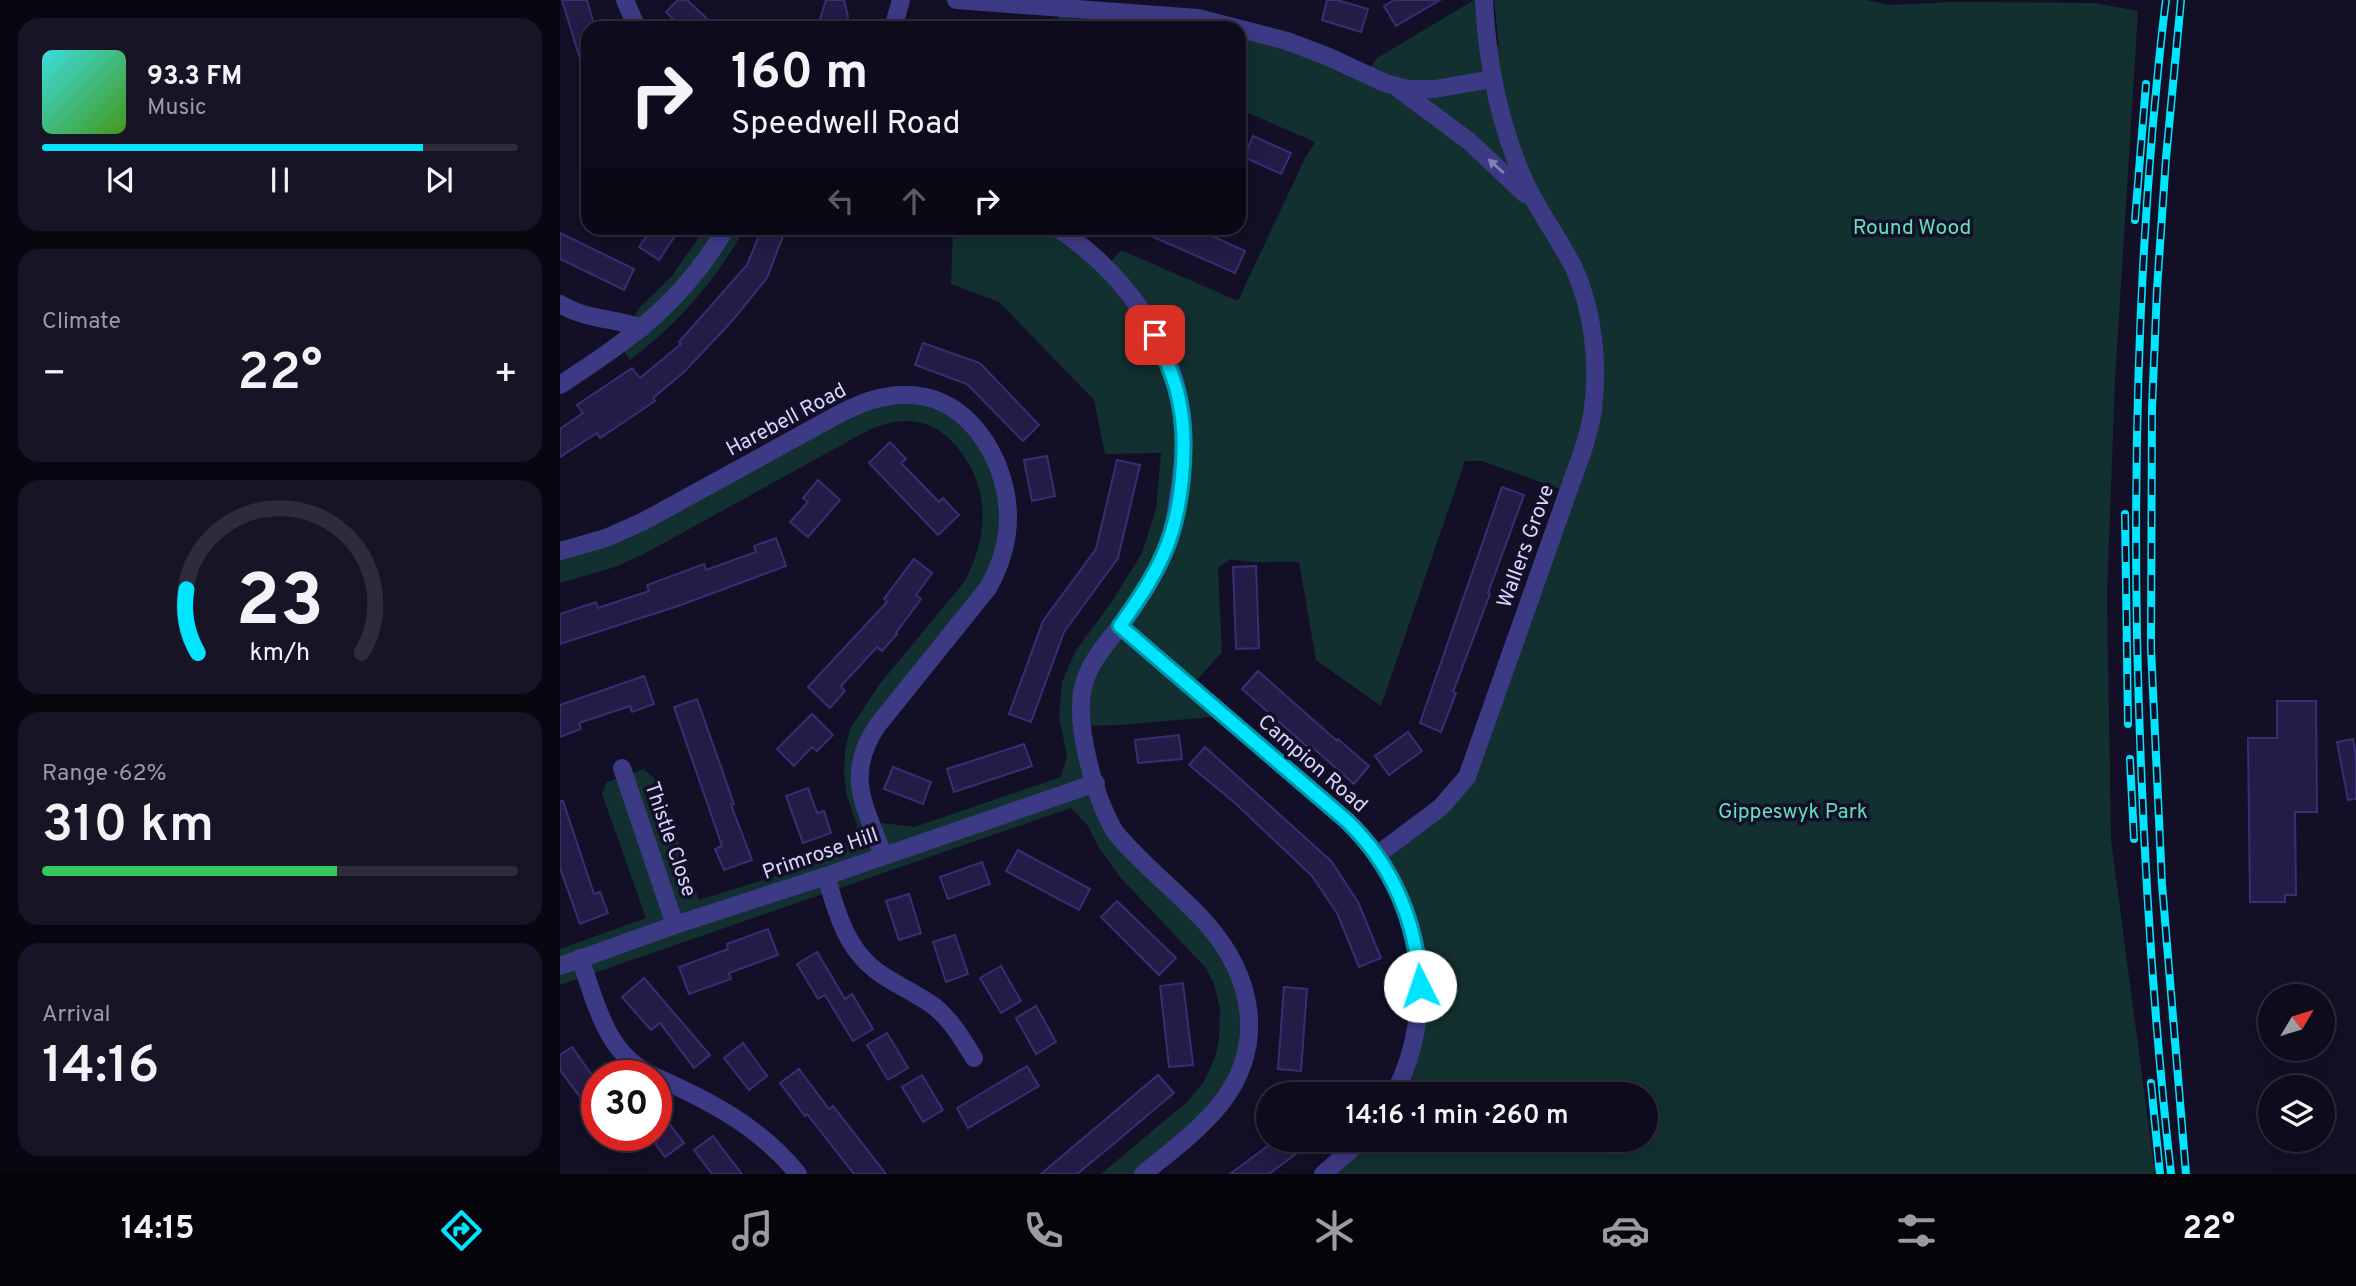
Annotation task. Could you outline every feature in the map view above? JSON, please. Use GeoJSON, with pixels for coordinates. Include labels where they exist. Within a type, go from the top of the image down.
{"type":"FeatureCollection","features":[{"type":"Feature","properties":{"kind":"street"},"geometry":{"type":"LineString","coordinates":[[625,0],[634,21]]}},
{"type":"Feature","properties":{"kind":"street"},"geometry":{"type":"LineString","coordinates":[[895,21],[901,0]]}},
{"type":"Feature","properties":{"kind":"street","name":"Wallers Grove"},"geometry":{"type":"LineString","coordinates":[[956,0],[1210,21]]}},
{"type":"Feature","properties":{"kind":"street"},"geometry":{"type":"LineString","coordinates":[[1483,0],[1492,79]]}},
{"type":"Feature","properties":{"kind":"street","name":"Wallers Grove"},"geometry":{"type":"LineString","coordinates":[[1246,30],[1287,41],[1396,87],[1488,158],[1542,216]]}},
{"type":"Feature","properties":{"kind":"street","name":"Wallers Grove"},"geometry":{"type":"LineString","coordinates":[[1377,855],[1436,812],[1467,777],[1588,434],[1595,373],[1587,306],[1574,269],[1542,216],[1515,158],[1492,79],[1435,89],[1396,87]]}},
{"type":"Feature","properties":{"kind":"street"},"geometry":{"type":"LineString","coordinates":[[560,385],[642,328],[692,278],[721,235]]}},
{"type":"Feature","properties":{"kind":"street"},"geometry":{"type":"LineString","coordinates":[[1066,235],[1107,267],[1133,298],[1166,358],[1180,404],[1183,428],[1182,471],[1171,535],[1150,580],[1094,660],[1081,694],[1081,726],[1104,811],[1115,832],[1217,937],[1236,966],[1248,998],[1250,1025],[1245,1055],[1229,1091],[1203,1123],[1143,1174]]}},
{"type":"Feature","properties":{"kind":"street"},"geometry":{"type":"LineString","coordinates":[[560,304],[589,317],[642,328]]}},
{"type":"Feature","properties":{"kind":"street","name":"Harebell Road"},"geometry":{"type":"LineString","coordinates":[[560,551],[606,538],[644,521],[869,400],[894,395],[928,398],[946,405],[968,421],[986,443],[1004,488],[1008,520],[1004,545],[1000,563],[988,588],[877,726],[863,750],[859,786],[883,855]]}},
{"type":"Feature","properties":{"kind":"street","name":"Campion Road"},"geometry":{"type":"LineString","coordinates":[[1120,626],[1347,821],[1377,855],[1404,907],[1417,950],[1419,970],[1414,1038],[1399,1082]]}},
{"type":"Feature","properties":{"kind":"street","name":"Thistle Close"},"geometry":{"type":"LineString","coordinates":[[622,768],[676,925]]}},
{"type":"Feature","properties":{"kind":"street","name":"Primrose Hill"},"geometry":{"type":"LineString","coordinates":[[560,966],[1096,783]]}},
{"type":"Feature","properties":{"kind":"street"},"geometry":{"type":"LineString","coordinates":[[826,876],[843,927],[858,954],[880,974],[936,1008],[952,1024],[974,1058]]}},
{"type":"Feature","properties":{"kind":"street"},"geometry":{"type":"LineString","coordinates":[[579,958],[611,1040],[628,1060]]}},
{"type":"Feature","properties":{"kind":"street"},"geometry":{"type":"LineString","coordinates":[[672,1085],[733,1115],[771,1145],[798,1174]]}},
{"type":"Feature","properties":{"kind":"street"},"geometry":{"type":"LineString","coordinates":[[1323,1174],[1348,1152]]}},
{"type":"Feature","properties":{"kind":"green space","name":"Gippeswyk Park"},"geometry":{"type":"Polygon","coordinates":[[[1474,0],[1484,0],[1486,37],[1499,47],[1494,0],[1867,0],[1889,5],[1952,2],[2095,3],[2138,11],[2115,379],[2107,595],[2111,840],[2155,1174],[1323,1174],[1348,1152],[1658,1152],[1658,1082],[1396,1082],[1419,970],[1377,855],[1451,798],[1568,492],[1482,461],[1465,461],[1381,706],[1316,660],[1299,562],[1231,559],[1218,568],[1222,652],[1191,687],[1219,712],[1211,717],[1081,726],[1104,811],[1206,924],[1248,998],[1234,1083],[1143,1174],[1101,1174],[1188,1101],[1203,1083],[1216,1055],[1220,1008],[1214,984],[1205,967],[1120,877],[1099,848],[1088,826],[1071,808],[560,985],[560,949],[646,918],[602,794],[607,782],[644,769],[656,780],[699,900],[773,877],[837,852],[855,833],[857,825],[847,796],[844,774],[850,729],[879,685],[964,582],[979,544],[982,504],[970,465],[953,442],[931,426],[911,421],[898,422],[865,432],[644,554],[615,567],[560,583],[560,551],[894,395],[968,420],[1004,488],[1000,563],[863,750],[873,826],[882,823],[914,827],[1061,777],[1067,756],[1059,716],[1062,682],[1075,652],[1113,600],[1142,553],[1156,509],[1161,453],[1105,454],[1094,400],[999,302],[951,284],[953,235],[1066,235],[1107,266],[1121,250],[1238,301],[1315,142],[1246,112],[1246,31],[1366,74],[1377,58],[1474,0]]]}},
{"type":"Feature","properties":{"kind":"green space"},"geometry":{"type":"Polygon","coordinates":[[[1054,7],[1160,21],[1059,21],[1054,7]]]}},
{"type":"Feature","properties":{"kind":"green space"},"geometry":{"type":"Polygon","coordinates":[[[700,235],[741,235],[695,300],[630,360],[620,345],[639,308],[672,276],[700,235]]]}},
{"type":"Feature","properties":{"kind":"building"},"geometry":{"type":"Polygon","coordinates":[[[562,0],[587,0],[593,21],[581,21],[581,62],[562,0]]]}},
{"type":"Feature","properties":{"kind":"building"},"geometry":{"type":"Polygon","coordinates":[[[678,0],[687,0],[710,21],[675,21],[666,12],[678,0]]]}},
{"type":"Feature","properties":{"kind":"building"},"geometry":{"type":"Polygon","coordinates":[[[826,0],[844,0],[847,21],[819,21],[826,0]]]}},
{"type":"Feature","properties":{"kind":"building"},"geometry":{"type":"Polygon","coordinates":[[[1327,0],[1337,0],[1368,9],[1361,32],[1322,20],[1327,0]]]}},
{"type":"Feature","properties":{"kind":"building"},"geometry":{"type":"Polygon","coordinates":[[[1394,0],[1440,0],[1396,26],[1384,6],[1394,0]]]}},
{"type":"Feature","properties":{"kind":"building"},"geometry":{"type":"Polygon","coordinates":[[[1253,136],[1291,153],[1281,174],[1246,158],[1253,136]]]}},
{"type":"Feature","properties":{"kind":"building"},"geometry":{"type":"Polygon","coordinates":[[[560,233],[634,269],[624,290],[560,259],[560,233]]]}},
{"type":"Feature","properties":{"kind":"building"},"geometry":{"type":"Polygon","coordinates":[[[647,235],[675,235],[659,260],[639,247],[647,235]]]}},
{"type":"Feature","properties":{"kind":"building"},"geometry":{"type":"Polygon","coordinates":[[[759,235],[783,236],[767,278],[732,321],[684,372],[653,398],[655,401],[600,438],[597,433],[560,457],[560,429],[583,413],[577,405],[632,368],[640,378],[681,344],[679,342],[747,265],[759,235]]]}},
{"type":"Feature","properties":{"kind":"building"},"geometry":{"type":"Polygon","coordinates":[[[1149,235],[1210,235],[1245,251],[1235,273],[1149,235]]]}},
{"type":"Feature","properties":{"kind":"building"},"geometry":{"type":"Polygon","coordinates":[[[923,343],[980,363],[1039,425],[1023,441],[967,384],[915,365],[923,343]]]}},
{"type":"Feature","properties":{"kind":"building"},"geometry":{"type":"Polygon","coordinates":[[[890,442],[906,459],[901,463],[939,502],[943,498],[959,515],[938,535],[869,463],[890,442]]]}},
{"type":"Feature","properties":{"kind":"building"},"geometry":{"type":"Polygon","coordinates":[[[1047,456],[1055,496],[1032,501],[1024,460],[1047,456]]]}},
{"type":"Feature","properties":{"kind":"building"},"geometry":{"type":"Polygon","coordinates":[[[1117,460],[1140,465],[1118,558],[1064,632],[1031,722],[1009,714],[1043,621],[1096,549],[1117,460]]]}},
{"type":"Feature","properties":{"kind":"building"},"geometry":{"type":"Polygon","coordinates":[[[818,480],[840,500],[808,537],[790,522],[808,502],[803,498],[818,480]]]}},
{"type":"Feature","properties":{"kind":"building"},"geometry":{"type":"Polygon","coordinates":[[[1502,487],[1524,495],[1441,732],[1420,723],[1502,487]]]}},
{"type":"Feature","properties":{"kind":"building"},"geometry":{"type":"Polygon","coordinates":[[[776,538],[786,566],[678,606],[560,644],[560,614],[596,602],[598,608],[649,591],[647,585],[704,564],[706,570],[756,552],[754,546],[776,538]]]}},
{"type":"Feature","properties":{"kind":"building"},"geometry":{"type":"Polygon","coordinates":[[[914,559],[932,573],[916,595],[921,599],[882,651],[877,647],[841,686],[845,691],[830,708],[808,687],[887,602],[884,599],[914,559]]]}},
{"type":"Feature","properties":{"kind":"building"},"geometry":{"type":"Polygon","coordinates":[[[1256,566],[1259,648],[1236,649],[1233,567],[1256,566]]]}},
{"type":"Feature","properties":{"kind":"building"},"geometry":{"type":"Polygon","coordinates":[[[1258,671],[1369,766],[1354,784],[1242,689],[1258,671]]]}},
{"type":"Feature","properties":{"kind":"building"},"geometry":{"type":"Polygon","coordinates":[[[644,676],[654,704],[632,712],[630,706],[579,723],[581,729],[560,737],[560,705],[644,676]]]}},
{"type":"Feature","properties":{"kind":"building"},"geometry":{"type":"Polygon","coordinates":[[[697,699],[752,860],[724,870],[715,849],[722,846],[674,707],[697,699]]]}},
{"type":"Feature","properties":{"kind":"building"},"geometry":{"type":"Polygon","coordinates":[[[2277,701],[2316,701],[2317,812],[2295,812],[2296,895],[2285,895],[2285,902],[2250,902],[2248,738],[2277,738],[2277,701]]]}},
{"type":"Feature","properties":{"kind":"building"},"geometry":{"type":"Polygon","coordinates":[[[812,714],[833,735],[817,751],[812,747],[794,766],[777,749],[812,714]]]}},
{"type":"Feature","properties":{"kind":"building"},"geometry":{"type":"Polygon","coordinates":[[[1408,732],[1422,751],[1389,775],[1375,756],[1408,732]]]}},
{"type":"Feature","properties":{"kind":"building"},"geometry":{"type":"Polygon","coordinates":[[[1179,735],[1182,759],[1138,763],[1135,740],[1179,735]]]}},
{"type":"Feature","properties":{"kind":"building"},"geometry":{"type":"Polygon","coordinates":[[[2353,739],[2356,756],[2356,799],[2348,800],[2337,742],[2353,739]]]}},
{"type":"Feature","properties":{"kind":"building"},"geometry":{"type":"Polygon","coordinates":[[[1024,744],[1032,766],[954,792],[947,769],[1024,744]]]}},
{"type":"Feature","properties":{"kind":"building"},"geometry":{"type":"Polygon","coordinates":[[[1205,747],[1331,861],[1358,902],[1381,958],[1359,967],[1337,913],[1312,876],[1235,803],[1189,765],[1205,747]]]}},
{"type":"Feature","properties":{"kind":"building"},"geometry":{"type":"Polygon","coordinates":[[[893,767],[931,782],[923,804],[884,789],[893,767]]]}},
{"type":"Feature","properties":{"kind":"building"},"geometry":{"type":"Polygon","coordinates":[[[808,788],[817,813],[824,811],[831,833],[803,843],[786,796],[808,788]]]}},
{"type":"Feature","properties":{"kind":"building"},"geometry":{"type":"Polygon","coordinates":[[[560,801],[563,801],[594,894],[600,892],[608,913],[580,924],[560,868],[560,801]]]}},
{"type":"Feature","properties":{"kind":"building"},"geometry":{"type":"Polygon","coordinates":[[[1018,850],[1090,889],[1079,910],[1006,871],[1018,850]]]}},
{"type":"Feature","properties":{"kind":"building"},"geometry":{"type":"Polygon","coordinates":[[[982,862],[990,884],[948,899],[940,877],[982,862]]]}},
{"type":"Feature","properties":{"kind":"building"},"geometry":{"type":"Polygon","coordinates":[[[909,894],[921,933],[899,940],[886,901],[909,894]]]}},
{"type":"Feature","properties":{"kind":"building"},"geometry":{"type":"Polygon","coordinates":[[[1117,901],[1176,958],[1159,975],[1101,917],[1117,901]]]}},
{"type":"Feature","properties":{"kind":"building"},"geometry":{"type":"Polygon","coordinates":[[[768,929],[778,955],[729,973],[731,979],[689,994],[679,967],[728,949],[727,944],[768,929]]]}},
{"type":"Feature","properties":{"kind":"building"},"geometry":{"type":"Polygon","coordinates":[[[955,935],[968,974],[946,982],[933,942],[955,935]]]}},
{"type":"Feature","properties":{"kind":"building"},"geometry":{"type":"Polygon","coordinates":[[[817,952],[845,999],[852,994],[873,1029],[853,1041],[825,995],[818,999],[797,964],[817,952]]]}},
{"type":"Feature","properties":{"kind":"building"},"geometry":{"type":"Polygon","coordinates":[[[1001,966],[1021,1001],[1001,1013],[980,978],[1001,966]]]}},
{"type":"Feature","properties":{"kind":"building"},"geometry":{"type":"Polygon","coordinates":[[[644,978],[710,1055],[694,1068],[660,1023],[651,1030],[622,997],[644,978]]]}},
{"type":"Feature","properties":{"kind":"building"},"geometry":{"type":"Polygon","coordinates":[[[1183,983],[1193,1065],[1169,1067],[1160,986],[1183,983]]]}},
{"type":"Feature","properties":{"kind":"building"},"geometry":{"type":"Polygon","coordinates":[[[1284,987],[1307,989],[1301,1071],[1278,1069],[1284,987]]]}},
{"type":"Feature","properties":{"kind":"building"},"geometry":{"type":"Polygon","coordinates":[[[1036,1006],[1056,1042],[1036,1054],[1016,1018],[1036,1006]]]}},
{"type":"Feature","properties":{"kind":"building"},"geometry":{"type":"Polygon","coordinates":[[[887,1033],[908,1068],[888,1080],[867,1045],[887,1033]]]}},
{"type":"Feature","properties":{"kind":"building"},"geometry":{"type":"Polygon","coordinates":[[[743,1043],[767,1076],[749,1090],[724,1058],[743,1043]]]}},
{"type":"Feature","properties":{"kind":"building"},"geometry":{"type":"Polygon","coordinates":[[[572,1047],[581,1060],[581,1098],[560,1070],[560,1055],[572,1047]]]}},
{"type":"Feature","properties":{"kind":"building"},"geometry":{"type":"Polygon","coordinates":[[[1027,1066],[1039,1086],[968,1128],[957,1108],[1027,1066]]]}},
{"type":"Feature","properties":{"kind":"building"},"geometry":{"type":"Polygon","coordinates":[[[799,1069],[829,1109],[833,1106],[886,1174],[854,1174],[807,1114],[805,1116],[780,1083],[799,1069]]]}},
{"type":"Feature","properties":{"kind":"building"},"geometry":{"type":"Polygon","coordinates":[[[922,1075],[943,1110],[923,1122],[902,1087],[922,1075]]]}},
{"type":"Feature","properties":{"kind":"building"},"geometry":{"type":"Polygon","coordinates":[[[1158,1075],[1174,1093],[1077,1174],[1041,1174],[1158,1075]]]}},
{"type":"Feature","properties":{"kind":"building"},"geometry":{"type":"Polygon","coordinates":[[[672,1127],[684,1143],[665,1157],[660,1151],[672,1151],[672,1127]]]}},
{"type":"Feature","properties":{"kind":"building"},"geometry":{"type":"Polygon","coordinates":[[[713,1136],[742,1174],[712,1174],[694,1150],[713,1136]]]}},
{"type":"Feature","properties":{"kind":"building"},"geometry":{"type":"Polygon","coordinates":[[[1260,1152],[1299,1152],[1269,1174],[1230,1174],[1260,1152]]]}},
{"type":"Feature","properties":{"kind":"railway"},"geometry":{"type":"LineString","coordinates":[[2166,0],[2143,261],[2138,386],[2136,574],[2144,839],[2158,1040],[2171,1174]]}},
{"type":"Feature","properties":{"kind":"railway"},"geometry":{"type":"LineString","coordinates":[[2181,0],[2157,289],[2152,409],[2151,648],[2162,884],[2186,1174]]}},
{"type":"Feature","properties":{"kind":"railway"},"geometry":{"type":"LineString","coordinates":[[2135,220],[2146,84]]}},
{"type":"Feature","properties":{"kind":"railway"},"geometry":{"type":"LineString","coordinates":[[2125,514],[2128,724]]}},
{"type":"Feature","properties":{"kind":"railway"},"geometry":{"type":"LineString","coordinates":[[2130,759],[2134,839]]}},
{"type":"Feature","properties":{"kind":"railway"},"geometry":{"type":"LineString","coordinates":[[2151,1083],[2160,1174]]}},
{"type":"Feature","properties":{"kind":"route"},"geometry":{"type":"LineString","coordinates":[[1155,335],[1166,358],[1180,404],[1183,428],[1182,471],[1176,512],[1164,554],[1138,601],[1120,626],[1365,839],[1382,863],[1404,907],[1417,950],[1420,986]]}},
{"type":"Feature","properties":{"kind":"park label","name":"Round Wood"},"geometry":{"type":"Point","coordinates":[1912,227]}}]}
